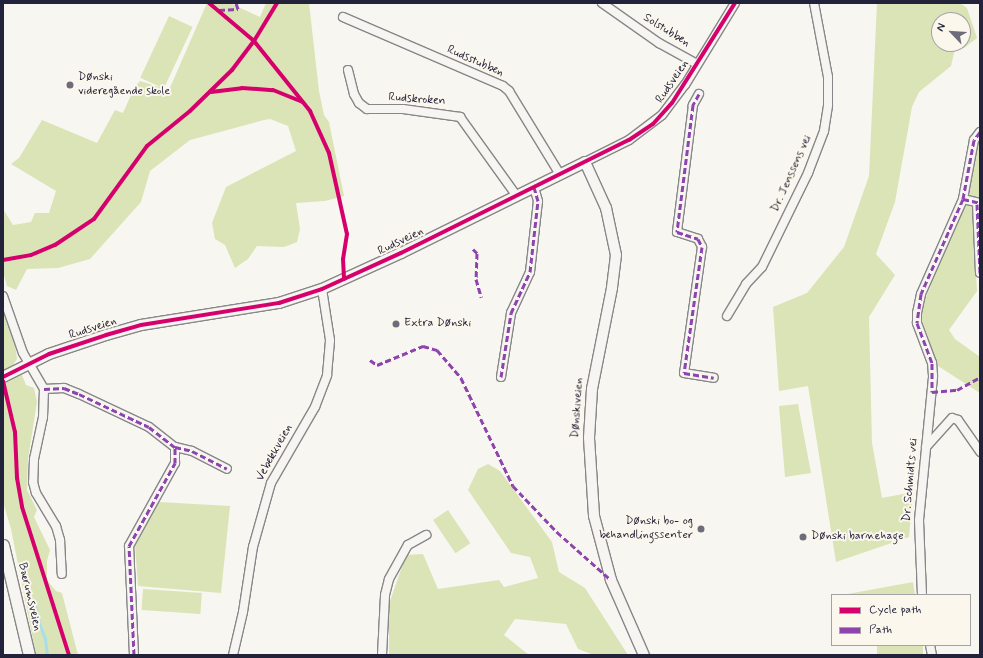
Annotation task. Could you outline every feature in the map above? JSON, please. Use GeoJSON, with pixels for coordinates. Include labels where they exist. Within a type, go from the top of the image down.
{"type":"FeatureCollection","features":[{"type":"Feature","properties":{"kind":"main road","name":"Bærumsveien"},"geometry":{"type":"LineString","coordinates":[[3,545],[29,655]]}},
{"type":"Feature","properties":{"kind":"street","name":"Solstubben"},"geometry":{"type":"LineString","coordinates":[[602,3],[660,43],[697,64]]}},
{"type":"Feature","properties":{"kind":"street","name":"Rudsveien"},"geometry":{"type":"LineString","coordinates":[[3,377],[28,364],[83,342],[134,327],[279,303],[322,289],[401,253],[629,140],[653,124],[679,94],[735,3]]}},
{"type":"Feature","properties":{"kind":"street","name":"Dr. Jenssens vei"},"geometry":{"type":"LineString","coordinates":[[727,316],[746,284],[762,267],[808,173],[824,131],[828,105],[828,77],[814,3]]}},
{"type":"Feature","properties":{"kind":"street","name":"Rudsstubben"},"geometry":{"type":"LineString","coordinates":[[343,17],[502,86],[508,91],[559,174]]}},
{"type":"Feature","properties":{"kind":"street","name":"Rudskroken"},"geometry":{"type":"LineString","coordinates":[[348,70],[354,94],[359,103],[368,109],[403,109],[460,117],[516,195]]}},
{"type":"Feature","properties":{"kind":"street"},"geometry":{"type":"LineString","coordinates":[[699,94],[693,106],[677,232],[698,239],[702,247],[684,373],[714,378]]}},
{"type":"Feature","properties":{"kind":"street","name":"Dr. Schmidts vei"},"geometry":{"type":"LineString","coordinates":[[922,594],[919,520],[932,392],[932,363],[917,323],[918,306],[963,199],[974,140],[980,132]]}},
{"type":"Feature","properties":{"kind":"street","name":"Dønskiveien"},"geometry":{"type":"LineString","coordinates":[[585,162],[606,208],[616,255],[592,396],[589,445],[594,516],[611,580],[644,655]]}},
{"type":"Feature","properties":{"kind":"street"},"geometry":{"type":"LineString","coordinates":[[501,377],[511,313],[530,272],[538,201],[534,186]]}},
{"type":"Feature","properties":{"kind":"street"},"geometry":{"type":"LineString","coordinates":[[963,199],[978,203],[980,273]]}},
{"type":"Feature","properties":{"kind":"street","name":"Vebekkveien"},"geometry":{"type":"LineString","coordinates":[[232,655],[243,612],[253,548],[271,483],[315,408],[327,375],[330,340],[322,289]]}},
{"type":"Feature","properties":{"kind":"street"},"geometry":{"type":"LineString","coordinates":[[3,296],[28,364],[44,389],[43,417],[34,459],[33,482],[36,494],[56,526],[60,540],[62,574]]}},
{"type":"Feature","properties":{"kind":"street"},"geometry":{"type":"LineString","coordinates":[[44,389],[64,388],[79,394],[149,427],[175,447],[192,451],[227,469]]}},
{"type":"Feature","properties":{"kind":"street"},"geometry":{"type":"LineString","coordinates":[[926,447],[952,418],[958,420],[980,452]]}},
{"type":"Feature","properties":{"kind":"street"},"geometry":{"type":"LineString","coordinates":[[134,655],[130,546],[175,463],[175,447]]}},
{"type":"Feature","properties":{"kind":"street"},"geometry":{"type":"LineString","coordinates":[[382,655],[385,595],[393,568],[408,545],[426,535]]}},
{"type":"Feature","properties":{"kind":"green space"},"geometry":{"type":"Polygon","coordinates":[[[207,3],[230,3],[260,17],[266,3],[309,3],[319,91],[324,115],[329,122],[344,196],[325,201],[296,203],[300,229],[297,242],[284,247],[257,246],[248,259],[235,268],[225,245],[215,239],[212,223],[226,187],[296,151],[288,126],[270,119],[264,120],[190,140],[150,171],[141,202],[90,259],[58,268],[27,269],[16,290],[7,286],[3,272],[3,209],[13,225],[31,222],[35,213],[49,213],[56,191],[11,164],[19,158],[42,120],[97,143],[115,110],[123,113],[134,88],[140,81],[169,90],[207,3]]]}},
{"type":"Feature","properties":{"kind":"green space"},"geometry":{"type":"Polygon","coordinates":[[[877,3],[960,3],[967,8],[968,12],[931,12],[931,52],[954,52],[951,66],[919,92],[912,107],[895,202],[876,254],[895,275],[869,317],[872,443],[882,498],[913,492],[909,537],[836,562],[808,386],[779,391],[773,307],[807,293],[844,247],[869,176],[877,3]]]}},
{"type":"Feature","properties":{"kind":"green space"},"geometry":{"type":"Polygon","coordinates":[[[169,16],[193,27],[164,89],[140,78],[169,16]]]}},
{"type":"Feature","properties":{"kind":"green space"},"geometry":{"type":"Polygon","coordinates":[[[971,20],[977,38],[971,43],[971,20]]]}},
{"type":"Feature","properties":{"kind":"green space"},"geometry":{"type":"Polygon","coordinates":[[[980,136],[980,197],[975,199],[974,239],[977,291],[949,330],[955,339],[980,357],[980,393],[938,366],[922,320],[922,307],[965,202],[980,136]]]}},
{"type":"Feature","properties":{"kind":"green space"},"geometry":{"type":"Polygon","coordinates":[[[3,310],[15,344],[17,359],[13,365],[3,371],[3,310]]]}},
{"type":"Feature","properties":{"kind":"green space"},"geometry":{"type":"Polygon","coordinates":[[[22,375],[26,385],[34,388],[37,402],[28,459],[27,490],[37,510],[34,517],[50,550],[47,561],[47,580],[56,591],[62,593],[78,655],[36,655],[11,529],[3,502],[3,384],[22,375]]]}},
{"type":"Feature","properties":{"kind":"green space"},"geometry":{"type":"Polygon","coordinates":[[[798,404],[811,473],[785,477],[779,406],[798,404]]]}},
{"type":"Feature","properties":{"kind":"green space"},"geometry":{"type":"Polygon","coordinates":[[[488,464],[500,471],[552,542],[559,572],[585,588],[628,655],[594,655],[578,649],[566,624],[515,619],[504,635],[529,655],[389,655],[389,604],[406,555],[423,554],[438,589],[499,580],[504,587],[538,578],[530,557],[511,553],[468,490],[478,469],[488,464]]]}},
{"type":"Feature","properties":{"kind":"green space"},"geometry":{"type":"Polygon","coordinates":[[[159,502],[230,506],[221,593],[138,586],[135,545],[159,502]]]}},
{"type":"Feature","properties":{"kind":"green space"},"geometry":{"type":"Polygon","coordinates":[[[448,510],[470,543],[455,553],[433,520],[448,510]]]}},
{"type":"Feature","properties":{"kind":"green space"},"geometry":{"type":"Polygon","coordinates":[[[913,582],[915,594],[847,594],[913,582]]]}},
{"type":"Feature","properties":{"kind":"green space"},"geometry":{"type":"Polygon","coordinates":[[[143,589],[202,593],[200,614],[142,610],[143,589]]]}},
{"type":"Feature","properties":{"kind":"green space"},"geometry":{"type":"Polygon","coordinates":[[[877,646],[923,646],[923,655],[877,655],[877,646]]]}},
{"type":"Feature","properties":{"kind":"waterway"},"geometry":{"type":"LineString","coordinates":[[27,595],[34,601],[39,623],[45,639],[47,655]]}},
{"type":"Feature","properties":{"kind":"marked path"},"geometry":{"type":"LineString","coordinates":[[219,10],[238,9],[236,3]]}},
{"type":"Feature","properties":{"kind":"marked path"},"geometry":{"type":"LineString","coordinates":[[699,94],[693,105],[677,232],[698,239],[702,247],[684,373],[714,378]]}},
{"type":"Feature","properties":{"kind":"marked path"},"geometry":{"type":"LineString","coordinates":[[980,132],[974,140],[963,199],[980,203]]}},
{"type":"Feature","properties":{"kind":"marked path"},"geometry":{"type":"LineString","coordinates":[[501,377],[511,313],[530,272],[538,201],[534,187]]}},
{"type":"Feature","properties":{"kind":"marked path"},"geometry":{"type":"LineString","coordinates":[[963,199],[921,294],[917,323],[932,363],[932,392],[957,390],[980,377]]}},
{"type":"Feature","properties":{"kind":"marked path"},"geometry":{"type":"LineString","coordinates":[[977,204],[980,273]]}},
{"type":"Feature","properties":{"kind":"marked path"},"geometry":{"type":"LineString","coordinates":[[473,249],[477,253],[476,279],[481,297]]}},
{"type":"Feature","properties":{"kind":"marked path"},"geometry":{"type":"LineString","coordinates":[[370,360],[377,365],[423,346],[437,350],[461,378],[513,486],[557,532],[611,580]]}},
{"type":"Feature","properties":{"kind":"marked path"},"geometry":{"type":"LineString","coordinates":[[44,389],[64,388],[79,394],[149,427],[175,447],[192,451],[227,469]]}},
{"type":"Feature","properties":{"kind":"marked path"},"geometry":{"type":"LineString","coordinates":[[134,655],[129,546],[175,463],[175,447]]}},
{"type":"Feature","properties":{"kind":"cycle path"},"geometry":{"type":"LineString","coordinates":[[209,3],[254,41],[310,111],[329,153],[347,234],[343,259],[344,279]]}},
{"type":"Feature","properties":{"kind":"cycle path"},"geometry":{"type":"LineString","coordinates":[[3,260],[31,255],[55,245],[94,219],[147,146],[190,111],[232,70],[254,41],[277,3]]}},
{"type":"Feature","properties":{"kind":"cycle path"},"geometry":{"type":"LineString","coordinates":[[3,377],[49,354],[141,325],[279,303],[322,289],[401,253],[629,140],[653,124],[672,103],[735,3]]}},
{"type":"Feature","properties":{"kind":"cycle path"},"geometry":{"type":"LineString","coordinates":[[211,92],[242,88],[273,90],[303,102]]}},
{"type":"Feature","properties":{"kind":"cycle path"},"geometry":{"type":"LineString","coordinates":[[3,381],[15,432],[17,478],[22,507],[69,655]]}},
{"type":"Feature","properties":{"kind":"place","name":"Dønski videregående skole"},"geometry":{"type":"Point","coordinates":[70,85]}},
{"type":"Feature","properties":{"kind":"place","name":"Extra Dønski"},"geometry":{"type":"Point","coordinates":[396,324]}},
{"type":"Feature","properties":{"kind":"place","name":"Dønski bo- og behandlingssenter"},"geometry":{"type":"Point","coordinates":[701,529]}},
{"type":"Feature","properties":{"kind":"place","name":"Dønski barnehage"},"geometry":{"type":"Point","coordinates":[803,537]}}]}
